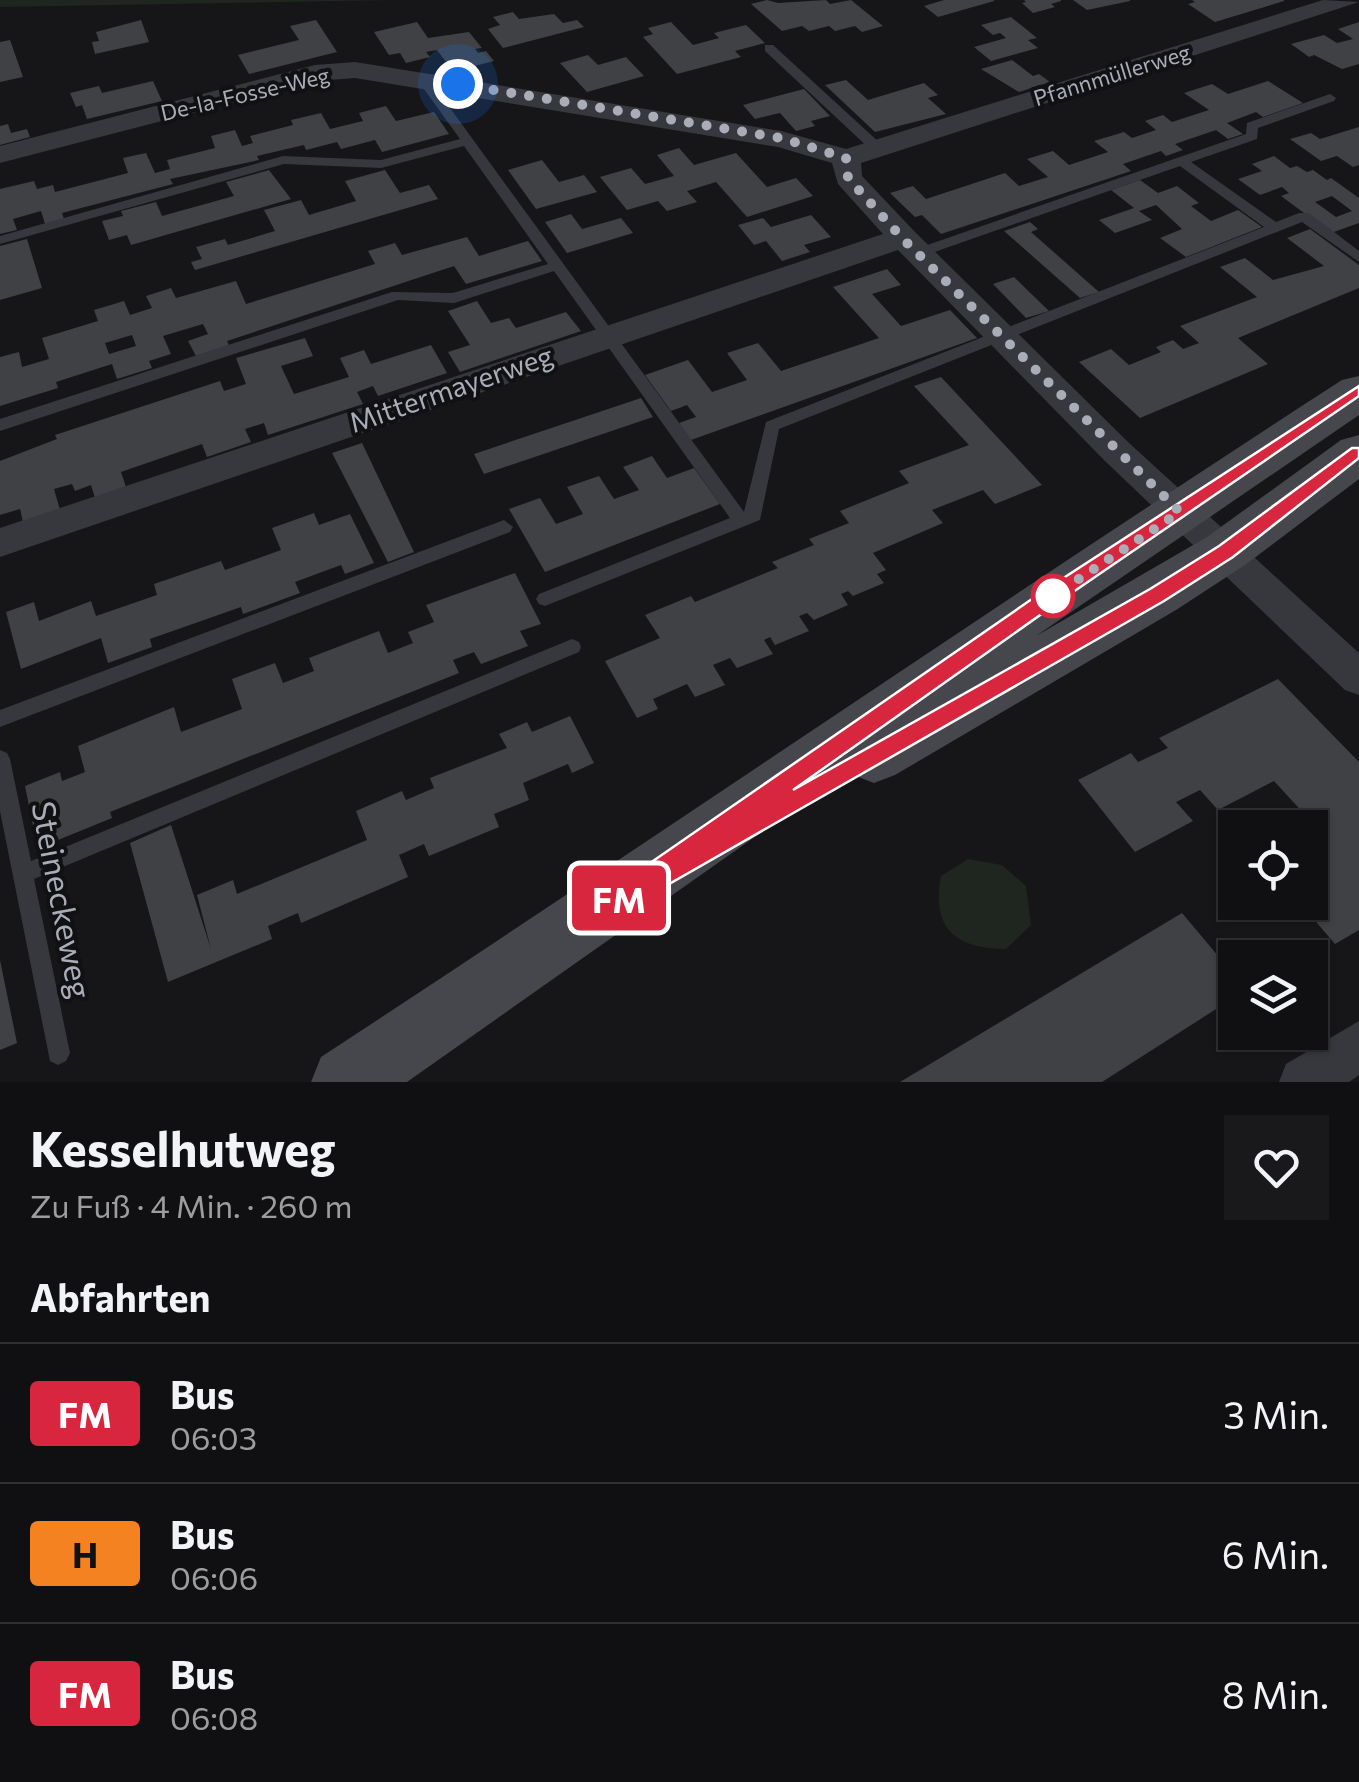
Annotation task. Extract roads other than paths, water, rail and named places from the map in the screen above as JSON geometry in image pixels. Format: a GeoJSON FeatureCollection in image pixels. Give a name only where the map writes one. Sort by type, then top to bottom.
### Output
{"type":"FeatureCollection","features":[{"type":"Feature","properties":{"kind":"main road"},"geometry":{"type":"LineString","coordinates":[[346,1082],[606,907],[1037,606],[1359,392]]}},
{"type":"Feature","properties":{"kind":"main road"},"geometry":{"type":"LineString","coordinates":[[606,907],[1157,595],[1226,552],[1359,453]]}},
{"type":"Feature","properties":{"kind":"street","name":"Pfannmüllerweg"},"geometry":{"type":"LineString","coordinates":[[861,153],[1348,0]]}},
{"type":"Feature","properties":{"kind":"street","name":"De-la-Fosse-Weg"},"geometry":{"type":"LineString","coordinates":[[0,155],[315,73],[355,70],[861,153]]}},
{"type":"Feature","properties":{"kind":"street"},"geometry":{"type":"LineString","coordinates":[[861,153],[848,178],[910,245],[1180,512],[1359,678]]}},
{"type":"Feature","properties":{"kind":"street","name":"Mittermayerweg"},"geometry":{"type":"LineString","coordinates":[[0,543],[610,335],[910,245]]}},
{"type":"Feature","properties":{"kind":"street"},"geometry":{"type":"LineString","coordinates":[[1304,1082],[1359,1046]]}},
{"type":"Feature","properties":{"kind":"lane"},"geometry":{"type":"LineString","coordinates":[[770,48],[861,153]]}},
{"type":"Feature","properties":{"kind":"lane"},"geometry":{"type":"LineString","coordinates":[[422,78],[464,142],[559,265],[741,520]]}},
{"type":"Feature","properties":{"kind":"lane"},"geometry":{"type":"LineString","coordinates":[[910,245],[1182,161],[1252,136],[1252,126],[1330,98]]}},
{"type":"Feature","properties":{"kind":"lane"},"geometry":{"type":"LineString","coordinates":[[0,240],[284,160],[381,164],[464,142]]}},
{"type":"Feature","properties":{"kind":"lane"},"geometry":{"type":"LineString","coordinates":[[1182,161],[1274,227]]}},
{"type":"Feature","properties":{"kind":"lane"},"geometry":{"type":"LineString","coordinates":[[545,599],[754,515],[772,426],[1304,216],[1359,258]]}},
{"type":"Feature","properties":{"kind":"lane"},"geometry":{"type":"LineString","coordinates":[[0,425],[397,295],[454,298],[559,265]]}},
{"type":"Feature","properties":{"kind":"lane"},"geometry":{"type":"LineString","coordinates":[[0,719],[504,527]]}},
{"type":"Feature","properties":{"kind":"lane"},"geometry":{"type":"LineString","coordinates":[[23,874],[572,648]]}},
{"type":"Feature","properties":{"kind":"lane","name":"Steineckeweg"},"geometry":{"type":"LineString","coordinates":[[0,759],[58,1054]]}}]}
